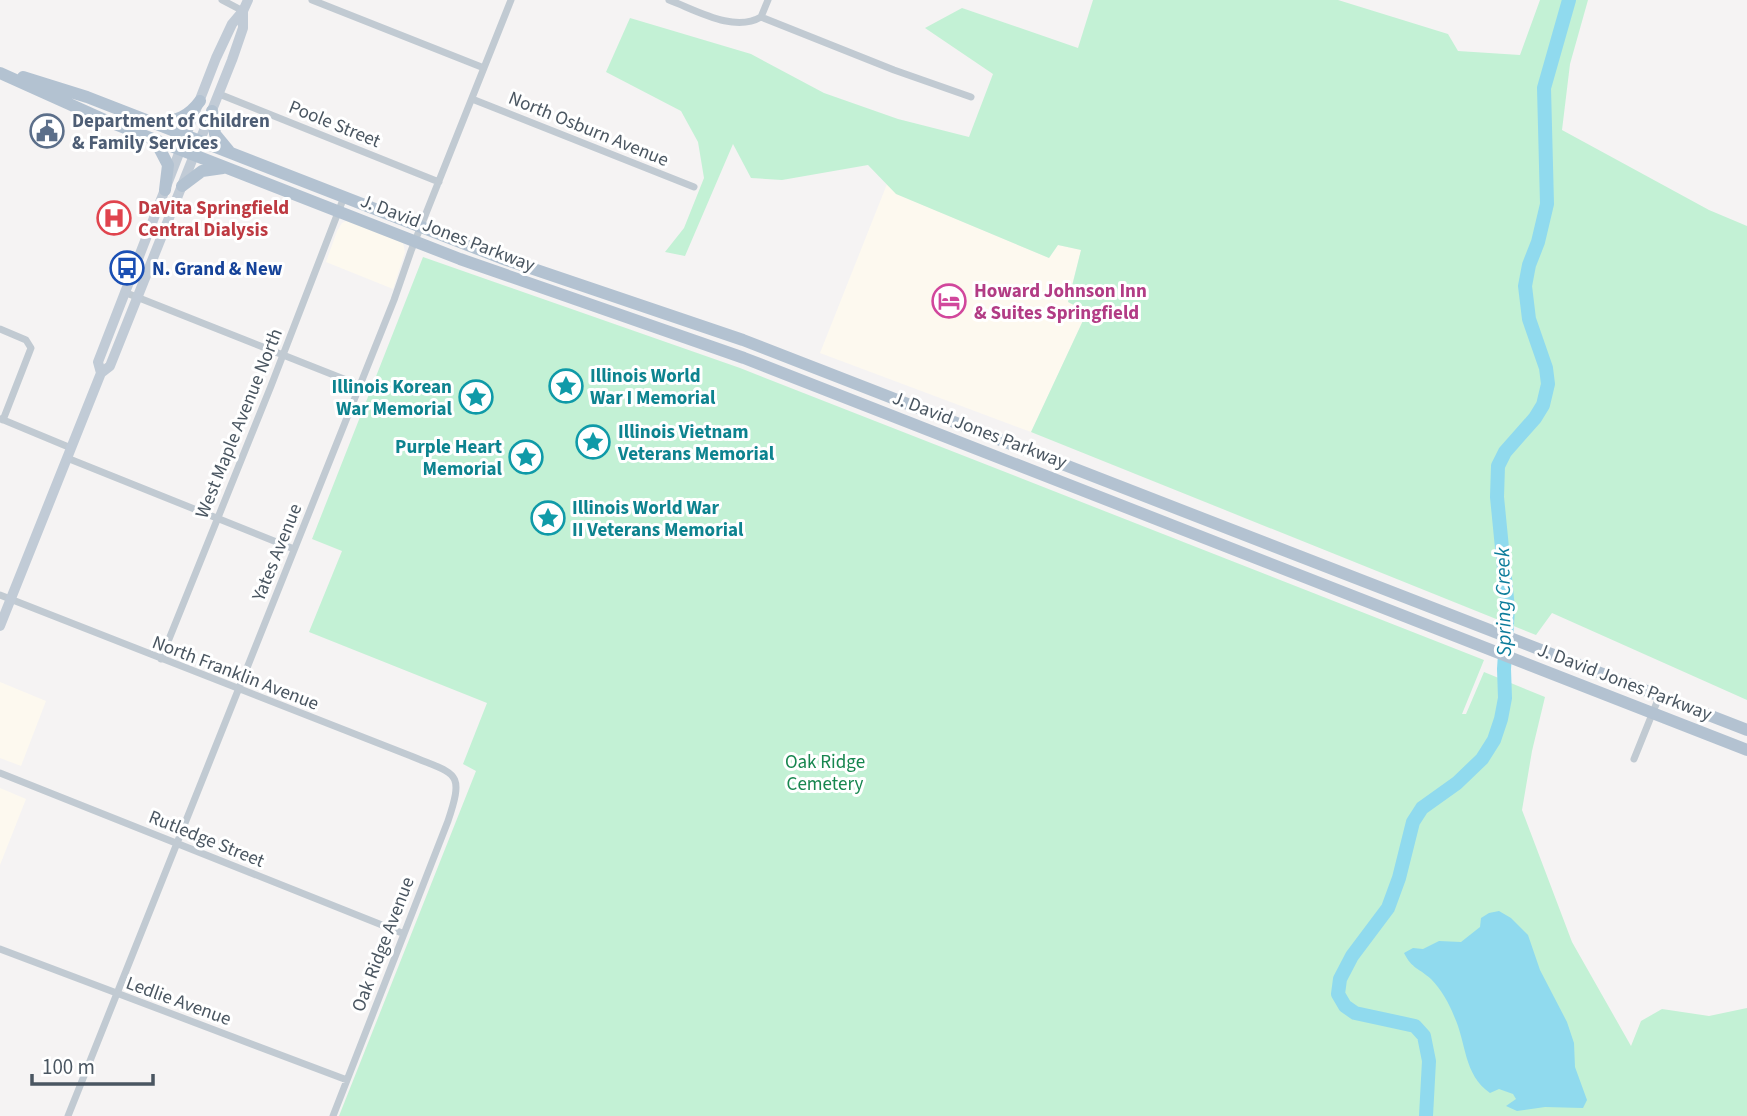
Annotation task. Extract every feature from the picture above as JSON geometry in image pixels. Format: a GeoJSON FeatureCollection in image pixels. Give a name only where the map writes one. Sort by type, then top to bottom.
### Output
{"type":"FeatureCollection","features":[{"type":"Feature","properties":{"kind":"main road"},"geometry":{"type":"LineString","coordinates":[[0,626],[5,597],[69,453],[101,373],[110,366],[139,298],[219,94],[243,28],[246,6]]}},
{"type":"Feature","properties":{"kind":"main road"},"geometry":{"type":"LineString","coordinates":[[101,373],[98,362],[124,292],[228,32],[246,6]]}},
{"type":"Feature","properties":{"kind":"main road","name":"J. David Jones Parkway"},"geometry":{"type":"LineString","coordinates":[[0,71],[63,89],[154,122],[534,270],[743,340],[1747,730]]}},
{"type":"Feature","properties":{"kind":"main road","name":"J. David Jones Parkway"},"geometry":{"type":"LineString","coordinates":[[0,71],[69,105],[154,140],[416,242],[528,284],[744,358],[1747,750]]}},
{"type":"Feature","properties":{"kind":"main road"},"geometry":{"type":"LineString","coordinates":[[154,122],[172,122],[182,118],[200,101]]}},
{"type":"Feature","properties":{"kind":"main road"},"geometry":{"type":"LineString","coordinates":[[212,111],[215,134],[232,154]]}},
{"type":"Feature","properties":{"kind":"main road"},"geometry":{"type":"LineString","coordinates":[[154,140],[167,166],[165,190]]}},
{"type":"Feature","properties":{"kind":"main road"},"geometry":{"type":"LineString","coordinates":[[182,186],[206,170],[227,168]]}},
{"type":"Feature","properties":{"kind":"street"},"geometry":{"type":"LineString","coordinates":[[222,0],[246,6]]}},
{"type":"Feature","properties":{"kind":"street"},"geometry":{"type":"LineString","coordinates":[[312,0],[484,68]]}},
{"type":"Feature","properties":{"kind":"street","name":"Yates Avenue"},"geometry":{"type":"LineString","coordinates":[[68,1116],[511,0]]}},
{"type":"Feature","properties":{"kind":"street"},"geometry":{"type":"LineString","coordinates":[[669,0],[731,22],[755,21],[761,17],[768,0]]}},
{"type":"Feature","properties":{"kind":"street"},"geometry":{"type":"LineString","coordinates":[[761,17],[894,70],[971,97]]}},
{"type":"Feature","properties":{"kind":"street","name":"Poole Street"},"geometry":{"type":"LineString","coordinates":[[219,94],[439,182]]}},
{"type":"Feature","properties":{"kind":"street","name":"North Osburn Avenue"},"geometry":{"type":"LineString","coordinates":[[472,99],[694,187]]}},
{"type":"Feature","properties":{"kind":"street","name":"West Maple Avenue North"},"geometry":{"type":"LineString","coordinates":[[160,659],[344,197]]}},
{"type":"Feature","properties":{"kind":"street"},"geometry":{"type":"LineString","coordinates":[[124,292],[359,385]]}},
{"type":"Feature","properties":{"kind":"street"},"geometry":{"type":"LineString","coordinates":[[0,329],[26,340],[31,348],[1,419],[69,453],[294,549]]}},
{"type":"Feature","properties":{"kind":"street","name":"North Franklin Avenue"},"geometry":{"type":"LineString","coordinates":[[5,597],[438,767],[450,774],[457,783]]}},
{"type":"Feature","properties":{"kind":"street"},"geometry":{"type":"LineString","coordinates":[[1634,759],[1659,697]]}},
{"type":"Feature","properties":{"kind":"street","name":"Rutledge Street"},"geometry":{"type":"LineString","coordinates":[[0,773],[402,933]]}},
{"type":"Feature","properties":{"kind":"street","name":"Oak Ridge Avenue"},"geometry":{"type":"LineString","coordinates":[[333,1116],[402,933],[448,821],[458,792],[457,783]]}},
{"type":"Feature","properties":{"kind":"street","name":"Ledlie Avenue"},"geometry":{"type":"LineString","coordinates":[[0,949],[347,1080]]}},
{"type":"Feature","properties":{"kind":"shaded area"},"geometry":{"type":"Polygon","coordinates":[[[887,184],[897,194],[1049,258],[1058,245],[1081,250],[1068,301],[1087,312],[1031,432],[820,353],[887,184]]]}},
{"type":"Feature","properties":{"kind":"shaded area"},"geometry":{"type":"Polygon","coordinates":[[[348,220],[403,243],[405,252],[393,289],[326,262],[337,231],[342,223],[348,220]]]}},
{"type":"Feature","properties":{"kind":"shaded area"},"geometry":{"type":"Polygon","coordinates":[[[0,682],[46,701],[21,766],[0,758],[0,682]]]}},
{"type":"Feature","properties":{"kind":"shaded area"},"geometry":{"type":"Polygon","coordinates":[[[0,788],[26,799],[0,865],[0,788]]]}},
{"type":"Feature","properties":{"kind":"green space"},"geometry":{"type":"Polygon","coordinates":[[[1093,0],[1338,0],[1448,34],[1458,51],[1520,55],[1540,0],[1588,0],[1570,64],[1562,130],[1709,210],[1747,226],[1747,700],[1552,613],[1536,635],[1031,432],[1087,312],[1068,302],[1081,250],[1058,245],[1049,258],[896,194],[868,165],[782,180],[751,178],[733,144],[685,256],[665,252],[684,228],[704,178],[698,142],[681,111],[606,72],[630,18],[751,54],[824,93],[898,119],[969,137],[993,74],[925,28],[962,8],[1078,48],[1093,0]]]}},
{"type":"Feature","properties":{"kind":"green space","name":"Oak Ridge Cemetery"},"geometry":{"type":"Polygon","coordinates":[[[423,257],[740,368],[1484,660],[1462,714],[1466,714],[1484,672],[1545,697],[1522,810],[1572,942],[1631,1046],[1641,1021],[1662,1009],[1709,1016],[1747,1008],[1747,1116],[339,1116],[476,771],[463,764],[487,703],[309,632],[342,551],[312,539],[423,257]]]}},
{"type":"Feature","properties":{"kind":"water"},"geometry":{"type":"Polygon","coordinates":[[[1499,911],[1511,918],[1528,935],[1540,970],[1567,1022],[1574,1043],[1575,1067],[1587,1100],[1583,1108],[1545,1107],[1517,1111],[1506,1106],[1516,1099],[1513,1094],[1499,1089],[1490,1093],[1470,1068],[1458,1027],[1444,996],[1404,953],[1413,948],[1423,949],[1439,941],[1461,942],[1480,927],[1481,918],[1499,911]]]}},
{"type":"Feature","properties":{"kind":"waterway","name":"Spring Creek"},"geometry":{"type":"LineString","coordinates":[[1426,1116],[1429,1061],[1424,1036],[1415,1026],[1355,1013],[1345,1006],[1338,994],[1340,979],[1352,956],[1388,908],[1399,878],[1413,822],[1422,808],[1457,783],[1482,759],[1494,740],[1501,719],[1505,698],[1508,609],[1497,497],[1498,466],[1505,452],[1543,405],[1548,384],[1546,368],[1529,319],[1525,286],[1547,204],[1544,88],[1569,0]]}},
{"type":"Feature","properties":{"kind":"place","name":"Department of Children & Family Services"},"geometry":{"type":"Point","coordinates":[47,131]}},
{"type":"Feature","properties":{"kind":"place","name":"DaVita Springfield Central Dialysis"},"geometry":{"type":"Point","coordinates":[114,218]}},
{"type":"Feature","properties":{"kind":"place","name":"N. Grand & New"},"geometry":{"type":"Point","coordinates":[127,268]}},
{"type":"Feature","properties":{"kind":"place","name":"Howard Johnson Inn & Suites Springfield"},"geometry":{"type":"Point","coordinates":[949,301]}},
{"type":"Feature","properties":{"kind":"place","name":"Illinois World War I Memorial"},"geometry":{"type":"Point","coordinates":[566,386]}},
{"type":"Feature","properties":{"kind":"place","name":"Illinois Korean War Memorial"},"geometry":{"type":"Point","coordinates":[476,397]}},
{"type":"Feature","properties":{"kind":"place","name":"Illinois Vietnam Veterans Memorial"},"geometry":{"type":"Point","coordinates":[593,442]}},
{"type":"Feature","properties":{"kind":"place","name":"Purple Heart Memorial"},"geometry":{"type":"Point","coordinates":[526,457]}},
{"type":"Feature","properties":{"kind":"place","name":"Illinois World War II Veterans Memorial"},"geometry":{"type":"Point","coordinates":[548,518]}}]}
